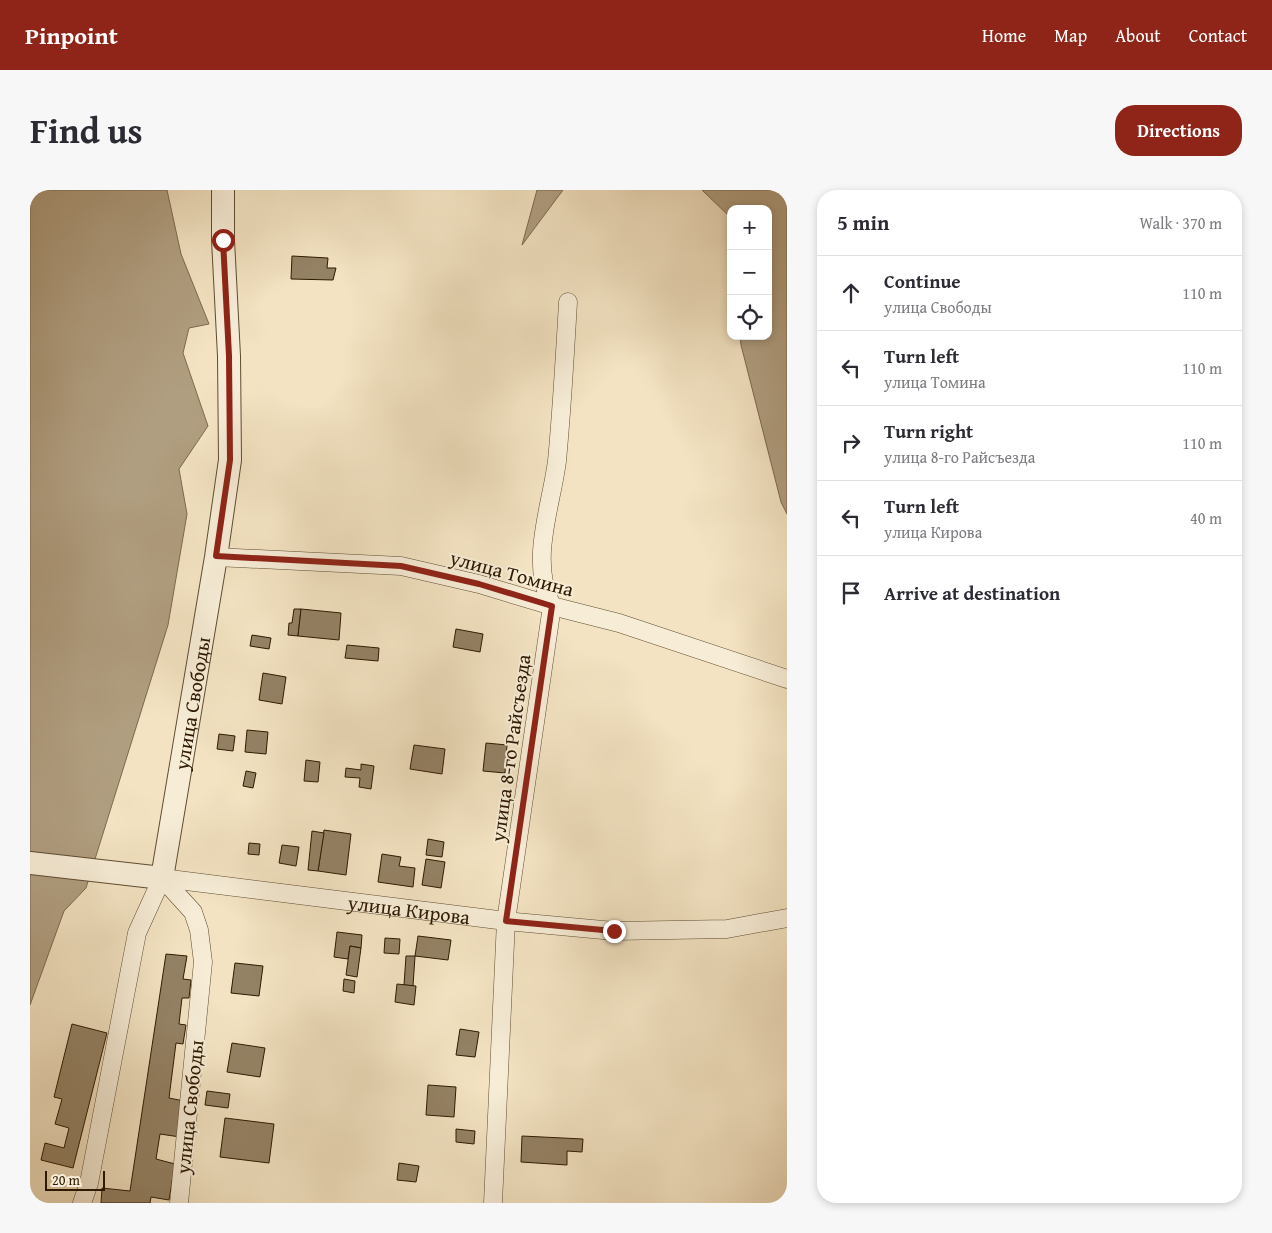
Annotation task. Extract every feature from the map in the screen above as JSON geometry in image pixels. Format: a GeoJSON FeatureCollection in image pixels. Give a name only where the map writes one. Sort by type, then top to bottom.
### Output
{"type":"FeatureCollection","features":[{"type":"Feature","properties":{"kind":"street","name":"улица Свободы"},"geometry":{"type":"LineString","coordinates":[[179,1203],[203,962],[199,930],[193,912],[162,878],[216,556],[230,460],[229,356],[223,240],[224,190]]}},
{"type":"Feature","properties":{"kind":"street","name":"улица 8-го Райсъезда"},"geometry":{"type":"LineString","coordinates":[[493,1203],[506,921],[552,606],[547,595],[542,549],[556,463],[564,383],[568,302]]}},
{"type":"Feature","properties":{"kind":"street","name":"улица Томина"},"geometry":{"type":"LineString","coordinates":[[216,556],[401,566],[479,584],[552,606],[619,623],[787,679]]}},
{"type":"Feature","properties":{"kind":"street","name":"улица Кирова"},"geometry":{"type":"LineString","coordinates":[[30,863],[136,874],[506,921],[614,931],[728,928],[787,918]]}},
{"type":"Feature","properties":{"kind":"street"},"geometry":{"type":"LineString","coordinates":[[82,1203],[90,1183],[137,933],[162,878]]}},
{"type":"Feature","properties":{"kind":"shaded area"},"geometry":{"type":"Polygon","coordinates":[[[30,190],[167,190],[181,254],[209,324],[189,328],[183,353],[208,426],[179,469],[187,514],[168,625],[86,888],[64,911],[30,1005],[30,190]]]}},
{"type":"Feature","properties":{"kind":"shaded area"},"geometry":{"type":"Polygon","coordinates":[[[537,190],[563,190],[522,245],[537,190]]]}},
{"type":"Feature","properties":{"kind":"shaded area"},"geometry":{"type":"Polygon","coordinates":[[[702,190],[787,190],[787,514],[781,502],[740,340],[772,340],[772,205],[727,205],[727,214],[702,190]]]}},
{"type":"Feature","properties":{"kind":"building"},"geometry":{"type":"Polygon","coordinates":[[[292,256],[328,258],[327,268],[336,268],[333,280],[291,279],[292,256]]]}},
{"type":"Feature","properties":{"kind":"building"},"geometry":{"type":"Polygon","coordinates":[[[294,609],[301,609],[298,636],[288,635],[289,623],[292,623],[294,609]]]}},
{"type":"Feature","properties":{"kind":"building"},"geometry":{"type":"Polygon","coordinates":[[[301,609],[341,613],[339,640],[298,636],[301,609]]]}},
{"type":"Feature","properties":{"kind":"building"},"geometry":{"type":"Polygon","coordinates":[[[456,629],[483,634],[480,652],[453,647],[456,629]]]}},
{"type":"Feature","properties":{"kind":"building"},"geometry":{"type":"Polygon","coordinates":[[[252,635],[271,638],[269,649],[250,646],[252,635]]]}},
{"type":"Feature","properties":{"kind":"building"},"geometry":{"type":"Polygon","coordinates":[[[347,645],[379,648],[378,661],[345,658],[347,645]]]}},
{"type":"Feature","properties":{"kind":"building"},"geometry":{"type":"Polygon","coordinates":[[[263,673],[286,677],[282,704],[259,700],[263,673]]]}},
{"type":"Feature","properties":{"kind":"building"},"geometry":{"type":"Polygon","coordinates":[[[247,730],[268,732],[266,754],[245,752],[247,730]]]}},
{"type":"Feature","properties":{"kind":"building"},"geometry":{"type":"Polygon","coordinates":[[[219,734],[235,736],[233,751],[217,749],[219,734]]]}},
{"type":"Feature","properties":{"kind":"building"},"geometry":{"type":"Polygon","coordinates":[[[486,743],[507,745],[505,773],[483,771],[486,743]]]}},
{"type":"Feature","properties":{"kind":"building"},"geometry":{"type":"Polygon","coordinates":[[[414,745],[445,749],[442,774],[410,769],[414,745]]]}},
{"type":"Feature","properties":{"kind":"building"},"geometry":{"type":"Polygon","coordinates":[[[306,760],[320,762],[318,782],[304,781],[306,760]]]}},
{"type":"Feature","properties":{"kind":"building"},"geometry":{"type":"Polygon","coordinates":[[[361,764],[374,766],[371,789],[359,787],[360,778],[345,777],[346,768],[361,770],[361,764]]]}},
{"type":"Feature","properties":{"kind":"building"},"geometry":{"type":"Polygon","coordinates":[[[246,771],[256,773],[253,788],[243,786],[246,771]]]}},
{"type":"Feature","properties":{"kind":"building"},"geometry":{"type":"Polygon","coordinates":[[[324,830],[351,834],[346,875],[318,871],[324,830]]]}},
{"type":"Feature","properties":{"kind":"building"},"geometry":{"type":"Polygon","coordinates":[[[312,831],[324,833],[318,871],[308,870],[312,831]]]}},
{"type":"Feature","properties":{"kind":"building"},"geometry":{"type":"Polygon","coordinates":[[[428,839],[444,842],[442,857],[426,855],[428,839]]]}},
{"type":"Feature","properties":{"kind":"building"},"geometry":{"type":"Polygon","coordinates":[[[249,843],[260,844],[259,855],[248,854],[249,843]]]}},
{"type":"Feature","properties":{"kind":"building"},"geometry":{"type":"Polygon","coordinates":[[[282,845],[299,847],[296,866],[279,863],[282,845]]]}},
{"type":"Feature","properties":{"kind":"building"},"geometry":{"type":"Polygon","coordinates":[[[382,854],[401,857],[399,866],[415,868],[413,887],[378,882],[382,854]]]}},
{"type":"Feature","properties":{"kind":"building"},"geometry":{"type":"Polygon","coordinates":[[[426,859],[445,862],[441,888],[422,885],[426,859]]]}},
{"type":"Feature","properties":{"kind":"building"},"geometry":{"type":"Polygon","coordinates":[[[337,932],[362,935],[361,948],[350,946],[348,959],[334,957],[337,932]]]}},
{"type":"Feature","properties":{"kind":"building"},"geometry":{"type":"Polygon","coordinates":[[[418,936],[451,940],[448,960],[415,956],[418,936]]]}},
{"type":"Feature","properties":{"kind":"building"},"geometry":{"type":"Polygon","coordinates":[[[385,938],[400,939],[399,954],[384,953],[385,938]]]}},
{"type":"Feature","properties":{"kind":"building"},"geometry":{"type":"Polygon","coordinates":[[[350,946],[361,948],[357,977],[346,975],[350,946]]]}},
{"type":"Feature","properties":{"kind":"building"},"geometry":{"type":"Polygon","coordinates":[[[166,954],[187,956],[183,979],[191,980],[189,998],[182,998],[179,1024],[186,1025],[183,1044],[176,1043],[169,1098],[184,1101],[180,1137],[160,1134],[156,1159],[175,1164],[169,1200],[151,1197],[150,1203],[101,1203],[102,1188],[130,1191],[166,954]]]}},
{"type":"Feature","properties":{"kind":"building"},"geometry":{"type":"Polygon","coordinates":[[[406,956],[415,956],[413,986],[404,985],[406,956]]]}},
{"type":"Feature","properties":{"kind":"building"},"geometry":{"type":"Polygon","coordinates":[[[235,963],[263,966],[259,996],[231,993],[235,963]]]}},
{"type":"Feature","properties":{"kind":"building"},"geometry":{"type":"Polygon","coordinates":[[[344,979],[355,981],[354,993],[343,991],[344,979]]]}},
{"type":"Feature","properties":{"kind":"building"},"geometry":{"type":"Polygon","coordinates":[[[397,984],[416,986],[414,1005],[395,1002],[397,984]]]}},
{"type":"Feature","properties":{"kind":"building"},"geometry":{"type":"Polygon","coordinates":[[[72,1024],[107,1033],[73,1168],[41,1160],[45,1143],[64,1148],[69,1128],[55,1124],[62,1099],[54,1097],[72,1024]]]}},
{"type":"Feature","properties":{"kind":"building"},"geometry":{"type":"Polygon","coordinates":[[[460,1029],[479,1032],[475,1057],[456,1055],[460,1029]]]}},
{"type":"Feature","properties":{"kind":"building"},"geometry":{"type":"Polygon","coordinates":[[[232,1043],[265,1048],[260,1077],[227,1072],[232,1043]]]}},
{"type":"Feature","properties":{"kind":"building"},"geometry":{"type":"Polygon","coordinates":[[[428,1085],[456,1087],[454,1117],[426,1115],[428,1085]]]}},
{"type":"Feature","properties":{"kind":"building"},"geometry":{"type":"Polygon","coordinates":[[[207,1091],[230,1094],[228,1108],[205,1105],[207,1091]]]}},
{"type":"Feature","properties":{"kind":"building"},"geometry":{"type":"Polygon","coordinates":[[[225,1118],[274,1124],[269,1163],[220,1157],[225,1118]]]}},
{"type":"Feature","properties":{"kind":"building"},"geometry":{"type":"Polygon","coordinates":[[[456,1129],[475,1131],[474,1144],[456,1142],[456,1129]]]}},
{"type":"Feature","properties":{"kind":"building"},"geometry":{"type":"Polygon","coordinates":[[[522,1136],[583,1139],[582,1152],[567,1151],[567,1165],[521,1162],[522,1136]]]}},
{"type":"Feature","properties":{"kind":"building"},"geometry":{"type":"Polygon","coordinates":[[[399,1163],[419,1166],[416,1182],[397,1180],[399,1163]]]}},
{"type":"Feature","properties":{"kind":"route"},"geometry":{"type":"LineString","coordinates":[[223,240],[229,356],[230,460],[216,556],[401,566],[479,584],[552,606],[506,921],[614,931]]}}]}
